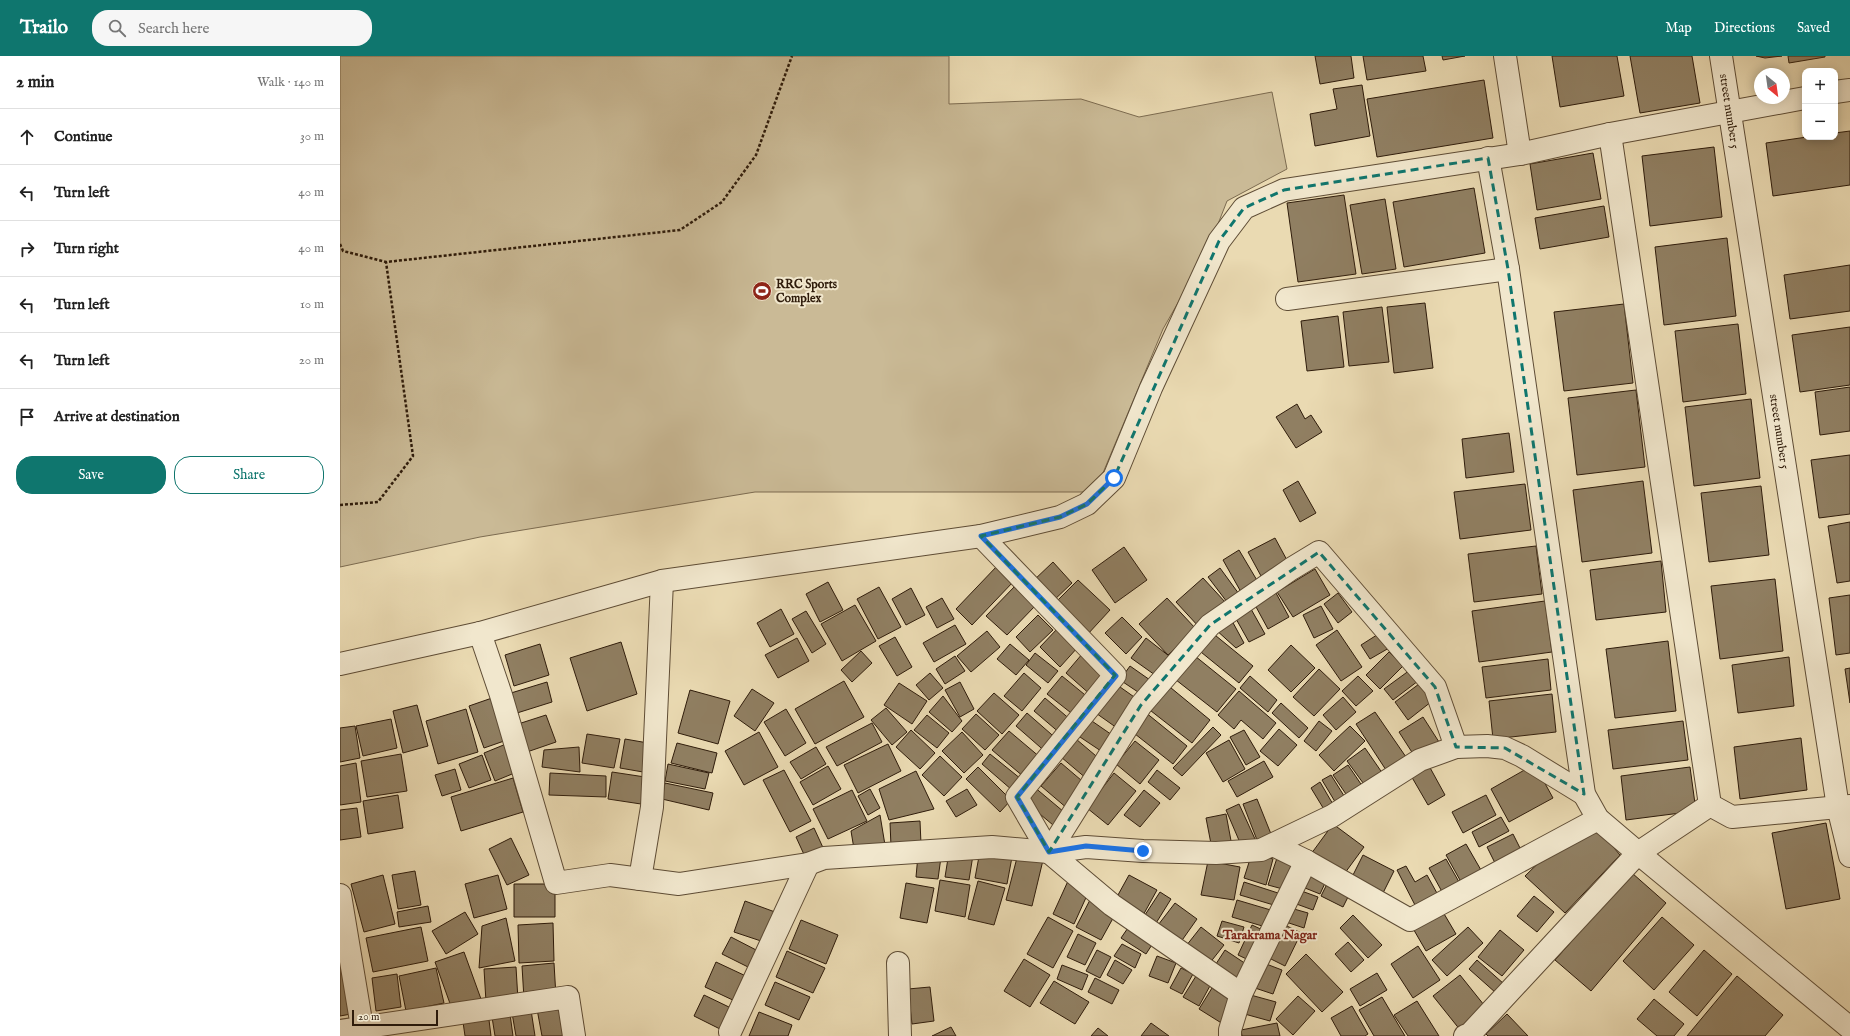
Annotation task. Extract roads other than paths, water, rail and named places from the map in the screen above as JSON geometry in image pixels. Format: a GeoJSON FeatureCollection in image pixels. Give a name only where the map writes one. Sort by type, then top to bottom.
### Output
{"type":"FeatureCollection","features":[{"type":"Feature","properties":{"kind":"street"},"geometry":{"type":"LineString","coordinates":[[1505,56],[1520,154]]}},
{"type":"Feature","properties":{"kind":"street","name":"street number 5"},"geometry":{"type":"LineString","coordinates":[[1721,56],[1844,806],[1850,856]]}},
{"type":"Feature","properties":{"kind":"street"},"geometry":{"type":"LineString","coordinates":[[1838,92],[1850,90]]}},
{"type":"Feature","properties":{"kind":"street"},"geometry":{"type":"LineString","coordinates":[[340,664],[480,633],[662,581],[981,536],[1060,517],[1087,504],[1114,478],[1151,388],[1219,241],[1244,208],[1284,190],[1520,154],[1610,134],[1802,99]]}},
{"type":"Feature","properties":{"kind":"street"},"geometry":{"type":"LineString","coordinates":[[1610,134],[1710,805]]}},
{"type":"Feature","properties":{"kind":"street"},"geometry":{"type":"LineString","coordinates":[[1488,158],[1508,269],[1584,794],[1598,819],[1850,1028]]}},
{"type":"Feature","properties":{"kind":"street"},"geometry":{"type":"LineString","coordinates":[[1287,300],[1508,269]]}},
{"type":"Feature","properties":{"kind":"street"},"geometry":{"type":"LineString","coordinates":[[981,536],[1116,676],[1017,797],[1049,852],[1112,905],[1241,994]]}},
{"type":"Feature","properties":{"kind":"street"},"geometry":{"type":"LineString","coordinates":[[1049,852],[1141,705],[1210,625],[1291,569],[1319,552],[1435,687],[1456,747]]}},
{"type":"Feature","properties":{"kind":"street"},"geometry":{"type":"LineString","coordinates":[[640,879],[652,807],[662,581]]}},
{"type":"Feature","properties":{"kind":"street"},"geometry":{"type":"LineString","coordinates":[[480,633],[501,695],[556,883],[610,875],[679,884],[808,864],[824,858],[992,847],[1049,852],[1086,846],[1143,851],[1216,853],[1261,850],[1332,816],[1420,760],[1456,747],[1487,746],[1505,748],[1522,756],[1584,794]]}},
{"type":"Feature","properties":{"kind":"street"},"geometry":{"type":"LineString","coordinates":[[1710,805],[1732,817],[1844,806]]}},
{"type":"Feature","properties":{"kind":"street"},"geometry":{"type":"LineString","coordinates":[[1465,1036],[1470,1034],[1638,853],[1710,805]]}},
{"type":"Feature","properties":{"kind":"street"},"geometry":{"type":"LineString","coordinates":[[1273,845],[1306,861],[1410,920],[1598,819]]}},
{"type":"Feature","properties":{"kind":"street"},"geometry":{"type":"LineString","coordinates":[[1230,1036],[1230,1030],[1241,994],[1306,861]]}},
{"type":"Feature","properties":{"kind":"street"},"geometry":{"type":"LineString","coordinates":[[730,1032],[808,864]]}},
{"type":"Feature","properties":{"kind":"street"},"geometry":{"type":"LineString","coordinates":[[340,895],[362,1026]]}},
{"type":"Feature","properties":{"kind":"street"},"geometry":{"type":"LineString","coordinates":[[898,963],[900,1036]]}},
{"type":"Feature","properties":{"kind":"street"},"geometry":{"type":"LineString","coordinates":[[340,1031],[362,1026],[568,997],[574,1036]]}},
{"type":"Feature","properties":{"kind":"place","name":"RRC Sports Complex"},"geometry":{"type":"Point","coordinates":[762,291]}},
{"type":"Feature","properties":{"kind":"district","name":"Tarakrama Nagar"},"geometry":{"type":"Point","coordinates":[1270,934]}}]}
